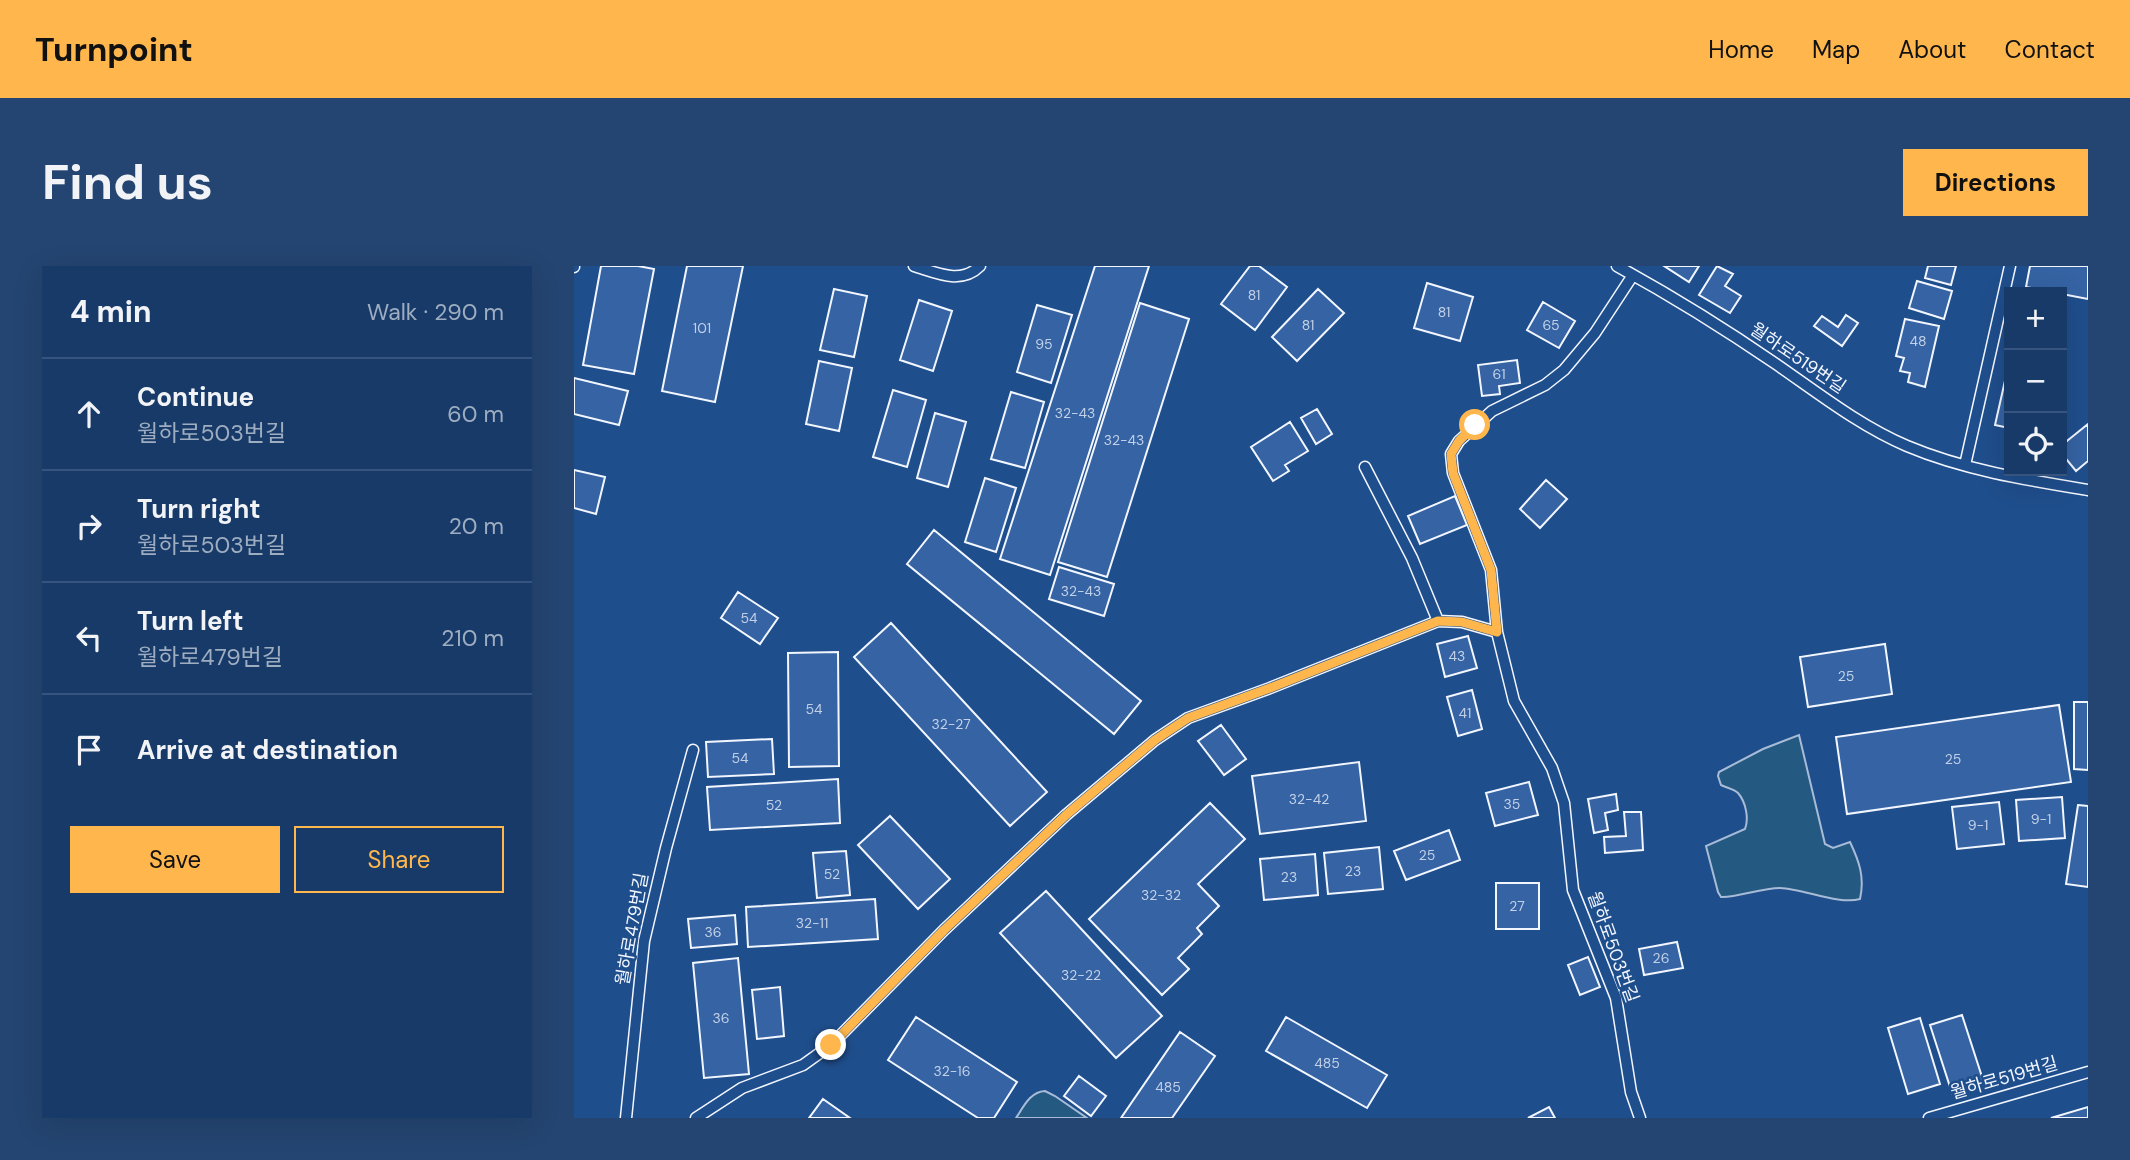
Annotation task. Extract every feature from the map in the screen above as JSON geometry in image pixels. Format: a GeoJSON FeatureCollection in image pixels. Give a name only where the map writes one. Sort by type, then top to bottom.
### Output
{"type":"FeatureCollection","features":[{"type":"Feature","properties":{"kind":"lane"},"geometry":{"type":"LineString","coordinates":[[914,266],[962,277],[972,274],[979,266]]}},
{"type":"Feature","properties":{"kind":"lane","name":"월하로519번길"},"geometry":{"type":"LineString","coordinates":[[1617,266],[1735,336],[1850,414],[1906,446],[1965,465],[2088,490]]}},
{"type":"Feature","properties":{"kind":"lane"},"geometry":{"type":"LineString","coordinates":[[1965,465],[2010,266]]}},
{"type":"Feature","properties":{"kind":"lane","name":"월하로503번길"},"geometry":{"type":"LineString","coordinates":[[1633,275],[1595,334],[1564,370],[1545,385],[1492,411],[1459,441],[1451,454],[1453,473],[1491,570],[1497,632],[1514,701],[1552,768],[1564,803],[1573,890],[1616,998],[1631,1092],[1640,1118]]}},
{"type":"Feature","properties":{"kind":"lane"},"geometry":{"type":"LineString","coordinates":[[1365,467],[1412,558],[1438,621]]}},
{"type":"Feature","properties":{"kind":"lane"},"geometry":{"type":"LineString","coordinates":[[696,1118],[742,1088],[803,1065],[831,1045],[944,930],[1066,815],[1155,740],[1188,718],[1438,621],[1462,622],[1497,632]]}},
{"type":"Feature","properties":{"kind":"lane","name":"월하로479번길"},"geometry":{"type":"LineString","coordinates":[[626,1118],[644,941],[692,750]]}},
{"type":"Feature","properties":{"kind":"lane","name":"월하로519번길"},"geometry":{"type":"LineString","coordinates":[[1929,1118],[2088,1072]]}},
{"type":"Feature","properties":{"kind":"shaded area"},"geometry":{"type":"Polygon","coordinates":[[[1799,735],[1825,844],[1833,848],[1850,842],[1860,869],[1860,899],[1842,900],[1780,888],[1721,897],[1706,846],[1745,829],[1747,816],[1738,793],[1721,785],[1719,772],[1763,749],[1799,735]]]}},
{"type":"Feature","properties":{"kind":"shaded area"},"geometry":{"type":"Polygon","coordinates":[[[1045,1091],[1087,1118],[1016,1118],[1031,1097],[1045,1091]]]}},
{"type":"Feature","properties":{"kind":"building"},"geometry":{"type":"Polygon","coordinates":[[[601,266],[654,269],[634,374],[583,365],[601,266]]]}},
{"type":"Feature","properties":{"kind":"building"},"geometry":{"type":"Polygon","coordinates":[[[687,266],[743,266],[715,402],[662,391],[687,266]]]}},
{"type":"Feature","properties":{"kind":"building"},"geometry":{"type":"Polygon","coordinates":[[[1095,266],[1149,266],[1050,575],[1000,559],[1095,266]]]}},
{"type":"Feature","properties":{"kind":"building"},"geometry":{"type":"Polygon","coordinates":[[[1250,266],[1259,266],[1287,287],[1255,330],[1221,304],[1250,266]]]}},
{"type":"Feature","properties":{"kind":"building"},"geometry":{"type":"Polygon","coordinates":[[[1664,266],[1699,266],[1689,282],[1664,266]]]}},
{"type":"Feature","properties":{"kind":"building"},"geometry":{"type":"Polygon","coordinates":[[[1717,266],[1733,274],[1725,286],[1741,296],[1730,313],[1699,295],[1717,266]]]}},
{"type":"Feature","properties":{"kind":"building"},"geometry":{"type":"Polygon","coordinates":[[[1928,266],[1956,266],[1951,285],[1925,278],[1928,266]]]}},
{"type":"Feature","properties":{"kind":"building"},"geometry":{"type":"Polygon","coordinates":[[[2030,266],[2088,266],[2088,299],[2067,295],[2067,287],[2026,287],[2030,266]]]}},
{"type":"Feature","properties":{"kind":"building"},"geometry":{"type":"Polygon","coordinates":[[[1917,281],[1952,291],[1944,319],[1909,308],[1917,281]]]}},
{"type":"Feature","properties":{"kind":"building"},"geometry":{"type":"Polygon","coordinates":[[[1427,283],[1473,297],[1460,341],[1414,328],[1427,283]]]}},
{"type":"Feature","properties":{"kind":"building"},"geometry":{"type":"Polygon","coordinates":[[[834,289],[867,296],[854,357],[820,350],[834,289]]]}},
{"type":"Feature","properties":{"kind":"building"},"geometry":{"type":"Polygon","coordinates":[[[1318,289],[1344,313],[1297,361],[1272,337],[1318,289]]]}},
{"type":"Feature","properties":{"kind":"building"},"geometry":{"type":"Polygon","coordinates":[[[919,300],[952,311],[933,371],[900,360],[919,300]]]}},
{"type":"Feature","properties":{"kind":"building"},"geometry":{"type":"Polygon","coordinates":[[[1543,302],[1575,321],[1559,348],[1527,330],[1543,302]]]}},
{"type":"Feature","properties":{"kind":"building"},"geometry":{"type":"Polygon","coordinates":[[[1140,303],[1189,319],[1107,577],[1058,562],[1140,303]]]}},
{"type":"Feature","properties":{"kind":"building"},"geometry":{"type":"Polygon","coordinates":[[[1037,305],[1072,315],[1051,383],[1017,372],[1037,305]]]}},
{"type":"Feature","properties":{"kind":"building"},"geometry":{"type":"Polygon","coordinates":[[[1846,315],[1858,323],[1842,346],[1814,326],[1822,316],[1838,327],[1846,315]]]}},
{"type":"Feature","properties":{"kind":"building"},"geometry":{"type":"Polygon","coordinates":[[[1905,319],[1939,326],[1925,387],[1908,382],[1910,373],[1900,371],[1904,358],[1896,356],[1905,319]]]}},
{"type":"Feature","properties":{"kind":"building"},"geometry":{"type":"Polygon","coordinates":[[[1517,360],[1520,383],[1499,386],[1500,394],[1482,396],[1478,365],[1517,360]]]}},
{"type":"Feature","properties":{"kind":"building"},"geometry":{"type":"Polygon","coordinates":[[[819,361],[852,368],[839,431],[806,424],[819,361]]]}},
{"type":"Feature","properties":{"kind":"building"},"geometry":{"type":"Polygon","coordinates":[[[574,378],[628,391],[619,425],[574,414],[574,378]]]}},
{"type":"Feature","properties":{"kind":"building"},"geometry":{"type":"Polygon","coordinates":[[[2004,385],[2004,427],[1995,425],[2004,385]]]}},
{"type":"Feature","properties":{"kind":"building"},"geometry":{"type":"Polygon","coordinates":[[[893,390],[926,400],[907,467],[873,457],[893,390]]]}},
{"type":"Feature","properties":{"kind":"building"},"geometry":{"type":"Polygon","coordinates":[[[1011,392],[1044,402],[1025,468],[991,459],[1011,392]]]}},
{"type":"Feature","properties":{"kind":"building"},"geometry":{"type":"Polygon","coordinates":[[[1317,409],[1332,434],[1316,444],[1301,418],[1317,409]]]}},
{"type":"Feature","properties":{"kind":"building"},"geometry":{"type":"Polygon","coordinates":[[[935,413],[966,422],[948,487],[917,478],[935,413]]]}},
{"type":"Feature","properties":{"kind":"building"},"geometry":{"type":"Polygon","coordinates":[[[1290,422],[1308,451],[1285,465],[1289,471],[1273,481],[1251,447],[1290,422]]]}},
{"type":"Feature","properties":{"kind":"building"},"geometry":{"type":"Polygon","coordinates":[[[2088,424],[2088,461],[2076,471],[2067,460],[2067,441],[2088,424]]]}},
{"type":"Feature","properties":{"kind":"building"},"geometry":{"type":"Polygon","coordinates":[[[574,470],[605,477],[596,514],[574,508],[574,470]]]}},
{"type":"Feature","properties":{"kind":"building"},"geometry":{"type":"Polygon","coordinates":[[[985,478],[1016,488],[996,552],[965,542],[985,478]]]}},
{"type":"Feature","properties":{"kind":"building"},"geometry":{"type":"Polygon","coordinates":[[[1546,480],[1567,499],[1540,528],[1520,509],[1546,480]]]}},
{"type":"Feature","properties":{"kind":"building"},"geometry":{"type":"Polygon","coordinates":[[[1455,496],[1467,525],[1420,544],[1408,516],[1455,496]]]}},
{"type":"Feature","properties":{"kind":"building"},"geometry":{"type":"Polygon","coordinates":[[[934,530],[1141,701],[1114,734],[907,564],[934,530]]]}},
{"type":"Feature","properties":{"kind":"building"},"geometry":{"type":"Polygon","coordinates":[[[1059,567],[1114,584],[1104,616],[1049,599],[1059,567]]]}},
{"type":"Feature","properties":{"kind":"building"},"geometry":{"type":"Polygon","coordinates":[[[738,592],[778,618],[760,644],[721,618],[738,592]]]}},
{"type":"Feature","properties":{"kind":"building"},"geometry":{"type":"Polygon","coordinates":[[[891,623],[1047,792],[1010,826],[854,657],[891,623]]]}},
{"type":"Feature","properties":{"kind":"building"},"geometry":{"type":"Polygon","coordinates":[[[1468,636],[1477,668],[1445,677],[1437,644],[1468,636]]]}},
{"type":"Feature","properties":{"kind":"building"},"geometry":{"type":"Polygon","coordinates":[[[1885,644],[1892,694],[1808,707],[1800,657],[1885,644]]]}},
{"type":"Feature","properties":{"kind":"building"},"geometry":{"type":"Polygon","coordinates":[[[838,652],[839,766],[789,767],[788,653],[838,652]]]}},
{"type":"Feature","properties":{"kind":"building"},"geometry":{"type":"Polygon","coordinates":[[[1472,690],[1482,729],[1458,736],[1447,697],[1472,690]]]}},
{"type":"Feature","properties":{"kind":"building"},"geometry":{"type":"Polygon","coordinates":[[[2074,702],[2088,702],[2088,770],[2074,769],[2074,702]]]}},
{"type":"Feature","properties":{"kind":"building"},"geometry":{"type":"Polygon","coordinates":[[[2059,705],[2071,782],[1847,814],[1836,737],[2059,705]]]}},
{"type":"Feature","properties":{"kind":"building"},"geometry":{"type":"Polygon","coordinates":[[[1221,725],[1246,759],[1224,775],[1198,741],[1221,725]]]}},
{"type":"Feature","properties":{"kind":"building"},"geometry":{"type":"Polygon","coordinates":[[[772,739],[774,774],[708,777],[706,742],[772,739]]]}},
{"type":"Feature","properties":{"kind":"building"},"geometry":{"type":"Polygon","coordinates":[[[1359,762],[1366,821],[1260,834],[1252,776],[1359,762]]]}},
{"type":"Feature","properties":{"kind":"building"},"geometry":{"type":"Polygon","coordinates":[[[838,779],[840,823],[710,830],[707,787],[838,779]]]}},
{"type":"Feature","properties":{"kind":"building"},"geometry":{"type":"Polygon","coordinates":[[[1529,782],[1538,815],[1495,826],[1486,793],[1529,782]]]}},
{"type":"Feature","properties":{"kind":"building"},"geometry":{"type":"Polygon","coordinates":[[[1616,794],[1618,810],[1605,813],[1608,830],[1594,833],[1588,799],[1616,794]]]}},
{"type":"Feature","properties":{"kind":"building"},"geometry":{"type":"Polygon","coordinates":[[[2062,797],[2065,838],[2019,841],[2016,800],[2062,797]]]}},
{"type":"Feature","properties":{"kind":"building"},"geometry":{"type":"Polygon","coordinates":[[[1999,802],[2004,844],[1957,849],[1952,807],[1999,802]]]}},
{"type":"Feature","properties":{"kind":"building"},"geometry":{"type":"Polygon","coordinates":[[[1210,803],[1245,839],[1198,884],[1219,906],[1197,928],[1202,934],[1178,958],[1189,969],[1162,995],[1089,919],[1210,803]]]}},
{"type":"Feature","properties":{"kind":"building"},"geometry":{"type":"Polygon","coordinates":[[[2078,805],[2088,806],[2088,887],[2066,884],[2078,805]]]}},
{"type":"Feature","properties":{"kind":"building"},"geometry":{"type":"Polygon","coordinates":[[[1624,812],[1641,812],[1643,850],[1605,853],[1604,837],[1626,836],[1624,812]]]}},
{"type":"Feature","properties":{"kind":"building"},"geometry":{"type":"Polygon","coordinates":[[[890,816],[950,879],[918,909],[858,845],[890,816]]]}},
{"type":"Feature","properties":{"kind":"building"},"geometry":{"type":"Polygon","coordinates":[[[1449,830],[1460,860],[1406,880],[1394,851],[1449,830]]]}},
{"type":"Feature","properties":{"kind":"building"},"geometry":{"type":"Polygon","coordinates":[[[1379,847],[1383,889],[1328,894],[1324,853],[1379,847]]]}},
{"type":"Feature","properties":{"kind":"building"},"geometry":{"type":"Polygon","coordinates":[[[846,851],[850,895],[817,898],[813,853],[846,851]]]}},
{"type":"Feature","properties":{"kind":"building"},"geometry":{"type":"Polygon","coordinates":[[[1315,854],[1318,895],[1264,900],[1260,859],[1315,854]]]}},
{"type":"Feature","properties":{"kind":"building"},"geometry":{"type":"Polygon","coordinates":[[[1496,883],[1539,883],[1539,929],[1496,929],[1496,883]]]}},
{"type":"Feature","properties":{"kind":"building"},"geometry":{"type":"Polygon","coordinates":[[[1046,891],[1162,1016],[1116,1058],[1000,933],[1046,891]]]}},
{"type":"Feature","properties":{"kind":"building"},"geometry":{"type":"Polygon","coordinates":[[[875,899],[878,939],[748,947],[746,907],[875,899]]]}},
{"type":"Feature","properties":{"kind":"building"},"geometry":{"type":"Polygon","coordinates":[[[735,915],[737,944],[691,948],[688,919],[735,915]]]}},
{"type":"Feature","properties":{"kind":"building"},"geometry":{"type":"Polygon","coordinates":[[[1677,942],[1683,968],[1644,975],[1639,949],[1677,942]]]}},
{"type":"Feature","properties":{"kind":"building"},"geometry":{"type":"Polygon","coordinates":[[[1588,957],[1600,987],[1580,995],[1568,965],[1588,957]]]}},
{"type":"Feature","properties":{"kind":"building"},"geometry":{"type":"Polygon","coordinates":[[[738,958],[749,1074],[704,1078],[693,963],[738,958]]]}},
{"type":"Feature","properties":{"kind":"building"},"geometry":{"type":"Polygon","coordinates":[[[780,987],[784,1036],[757,1039],[752,990],[780,987]]]}},
{"type":"Feature","properties":{"kind":"building"},"geometry":{"type":"Polygon","coordinates":[[[1962,1015],[1984,1083],[1952,1093],[1930,1025],[1962,1015]]]}},
{"type":"Feature","properties":{"kind":"building"},"geometry":{"type":"Polygon","coordinates":[[[916,1017],[1017,1082],[994,1118],[978,1118],[888,1060],[916,1017]]]}},
{"type":"Feature","properties":{"kind":"building"},"geometry":{"type":"Polygon","coordinates":[[[1286,1017],[1387,1075],[1367,1108],[1266,1051],[1286,1017]]]}},
{"type":"Feature","properties":{"kind":"building"},"geometry":{"type":"Polygon","coordinates":[[[1920,1018],[1940,1084],[1908,1094],[1888,1028],[1920,1018]]]}},
{"type":"Feature","properties":{"kind":"building"},"geometry":{"type":"Polygon","coordinates":[[[1180,1032],[1215,1056],[1172,1118],[1121,1118],[1180,1032]]]}},
{"type":"Feature","properties":{"kind":"building"},"geometry":{"type":"Polygon","coordinates":[[[1079,1076],[1106,1096],[1091,1116],[1064,1096],[1079,1076]]]}},
{"type":"Feature","properties":{"kind":"building"},"geometry":{"type":"Polygon","coordinates":[[[823,1099],[850,1118],[809,1118],[823,1099]]]}},
{"type":"Feature","properties":{"kind":"building"},"geometry":{"type":"Polygon","coordinates":[[[1549,1107],[1555,1118],[1528,1118],[1549,1107]]]}},
{"type":"Feature","properties":{"kind":"building"},"geometry":{"type":"Polygon","coordinates":[[[2088,1107],[2088,1118],[2051,1118],[2088,1107]]]}},
{"type":"Feature","properties":{"kind":"route"},"geometry":{"type":"LineString","coordinates":[[831,1045],[944,930],[1066,815],[1155,740],[1188,718],[1438,621],[1462,622],[1497,632],[1498,619],[1491,570],[1453,473],[1451,454],[1459,441],[1475,425]]}}]}
